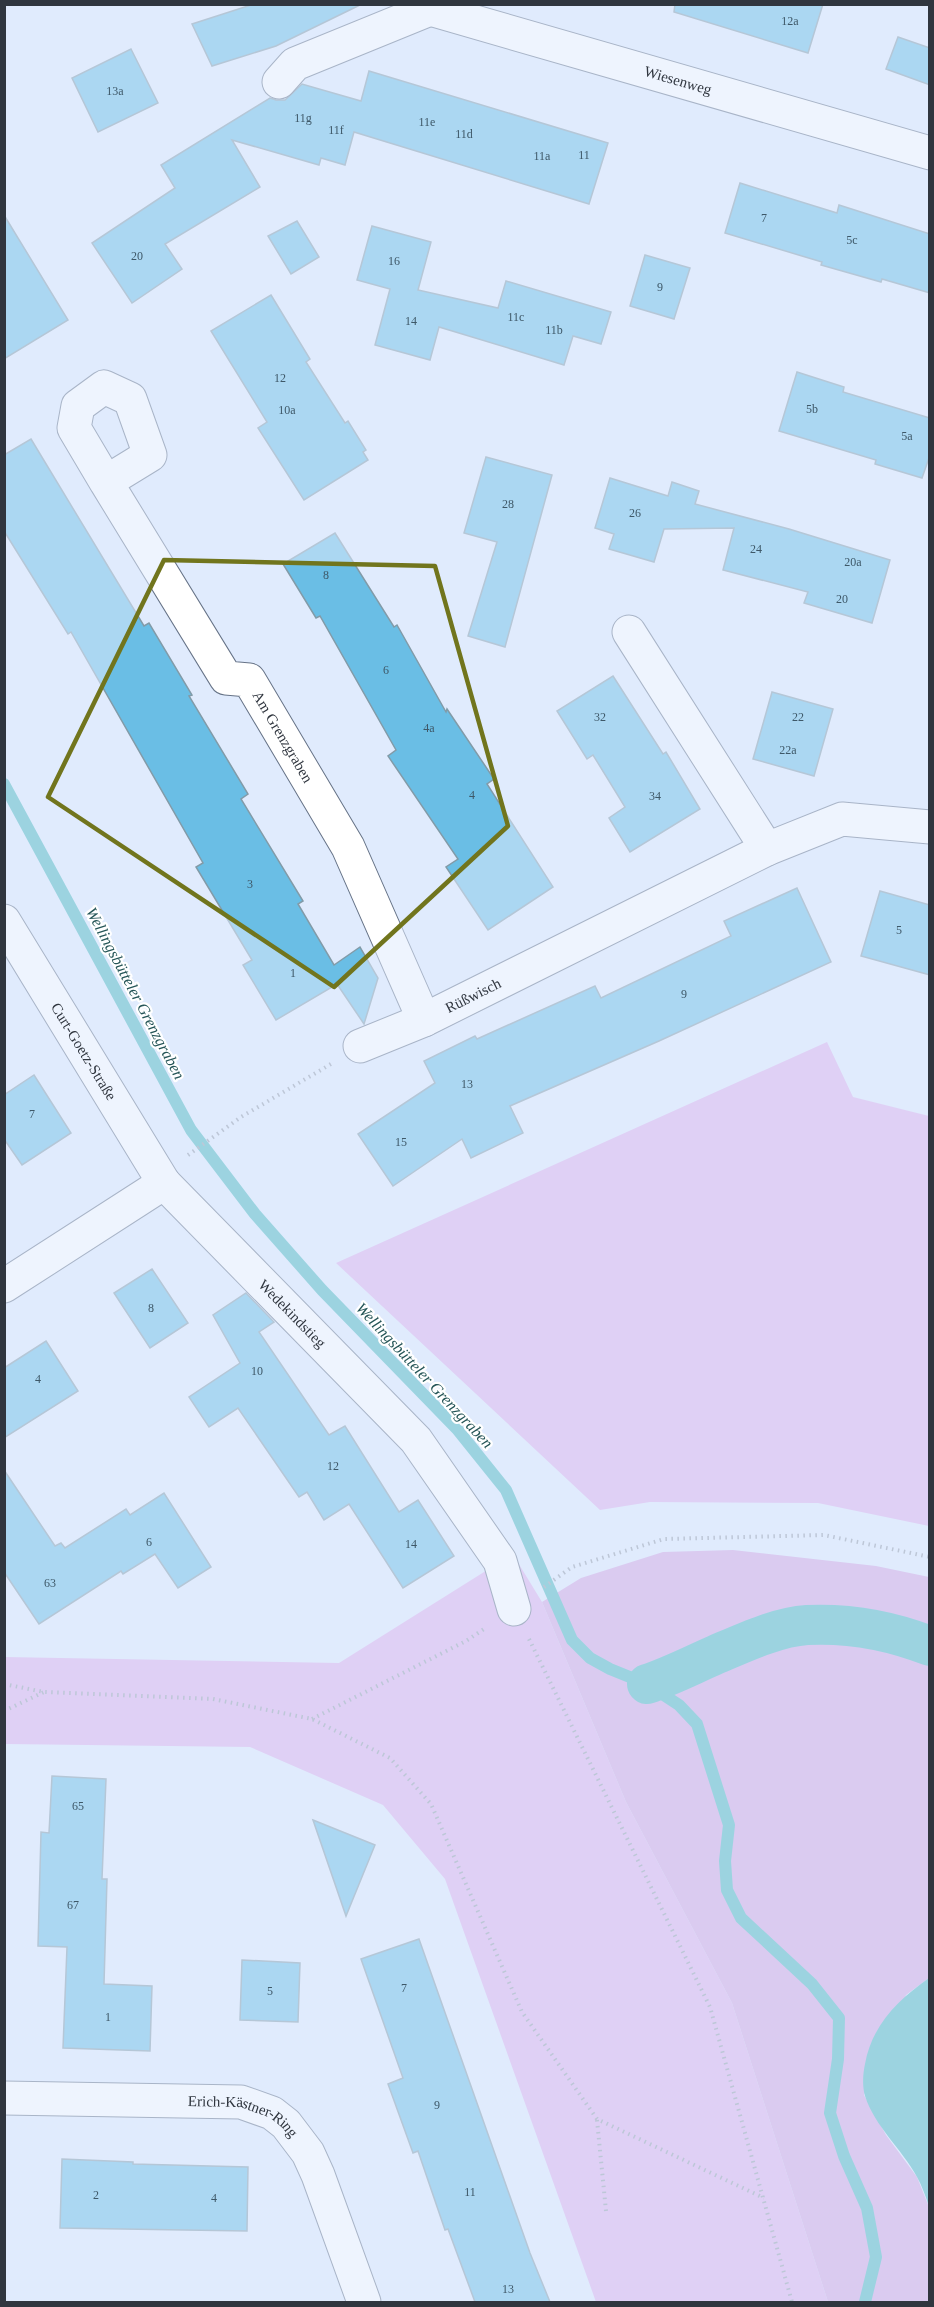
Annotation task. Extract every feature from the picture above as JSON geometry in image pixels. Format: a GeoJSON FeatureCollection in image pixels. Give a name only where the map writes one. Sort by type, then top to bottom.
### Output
{"type":"FeatureCollection","features":[{"type":"Feature","properties":{"kind":"street"},"geometry":{"type":"LineString","coordinates":[[279,82],[296,64],[430,7]]}},
{"type":"Feature","properties":{"kind":"street","name":"Wiesenweg"},"geometry":{"type":"LineString","coordinates":[[430,7],[930,153]]}},
{"type":"Feature","properties":{"kind":"street","name":"Am Grenzgraben"},"geometry":{"type":"LineString","coordinates":[[106,482],[226,678],[249,680],[348,847],[424,1020]]}},
{"type":"Feature","properties":{"kind":"street"},"geometry":{"type":"LineString","coordinates":[[629,632],[767,849]]}},
{"type":"Feature","properties":{"kind":"street","name":"Rüßwisch"},"geometry":{"type":"LineString","coordinates":[[360,1046],[424,1020],[767,849],[842,819],[930,827]]}},
{"type":"Feature","properties":{"kind":"street","name":"Curt-Goetz-Straße"},"geometry":{"type":"LineString","coordinates":[[4,921],[164,1183]]}},
{"type":"Feature","properties":{"kind":"street"},"geometry":{"type":"LineString","coordinates":[[4,1286],[164,1183]]}},
{"type":"Feature","properties":{"kind":"street","name":"Wedekindstieg"},"geometry":{"type":"LineString","coordinates":[[164,1183],[416,1440],[500,1561],[514,1609]]}},
{"type":"Feature","properties":{"kind":"street","name":"Erich-Kästner-Ring"},"geometry":{"type":"LineString","coordinates":[[4,2098],[242,2102],[272,2113],[286,2124],[308,2152],[364,2302]]}},
{"type":"Feature","properties":{"kind":"path"},"geometry":{"type":"LineString","coordinates":[[189,1154],[241,1117],[360,1046]]}},
{"type":"Feature","properties":{"kind":"path"},"geometry":{"type":"LineString","coordinates":[[572,1567],[664,1539],[824,1535],[930,1557]]}},
{"type":"Feature","properties":{"kind":"path"},"geometry":{"type":"LineString","coordinates":[[312,1719],[466,1641],[514,1609],[710,2007],[792,2302]]}},
{"type":"Feature","properties":{"kind":"path"},"geometry":{"type":"LineString","coordinates":[[4,1684],[44,1692],[213,1699],[312,1719],[390,1758],[431,1804],[522,2012],[597,2119],[606,2211]]}},
{"type":"Feature","properties":{"kind":"path"},"geometry":{"type":"LineString","coordinates":[[4,1712],[44,1692]]}},
{"type":"Feature","properties":{"kind":"path"},"geometry":{"type":"LineString","coordinates":[[597,2119],[764,2198]]}},
{"type":"Feature","properties":{"kind":"highlighted area"},"geometry":{"type":"Polygon","coordinates":[[[164,560],[435,566],[508,826],[334,987],[48,797],[164,560]]]}},
{"type":"Feature","properties":{"kind":"shaded area"},"geometry":{"type":"Polygon","coordinates":[[[827,1042],[853,1097],[929,1116],[929,1526],[818,1503],[650,1502],[600,1510],[336,1263],[827,1042]]]}},
{"type":"Feature","properties":{"kind":"shaded area"},"geometry":{"type":"Polygon","coordinates":[[[733,1550],[876,1566],[929,1577],[929,1978],[906,1995],[864,2095],[886,2135],[917,2177],[929,2207],[929,2302],[828,2302],[732,2003],[626,1802],[542,1602],[581,1578],[663,1552],[733,1550]]]}},
{"type":"Feature","properties":{"kind":"shaded area"},"geometry":{"type":"Polygon","coordinates":[[[517,1561],[542,1602],[626,1802],[732,2003],[828,2302],[596,2302],[445,1879],[383,1805],[250,1747],[5,1744],[5,1657],[339,1663],[492,1567],[517,1561]]]}},
{"type":"Feature","properties":{"kind":"shaded area"},"geometry":{"type":"Polygon","coordinates":[[[929,1978],[929,2207],[917,2177],[869,2107],[863,2080],[868,2050],[880,2025],[907,1995],[929,1978]]]}},
{"type":"Feature","properties":{"kind":"building"},"geometry":{"type":"Polygon","coordinates":[[[254,4],[362,4],[276,46],[212,66],[192,24],[254,4]]]}},
{"type":"Feature","properties":{"kind":"building"},"geometry":{"type":"Polygon","coordinates":[[[675,4],[823,4],[808,53],[674,12],[675,4]]]}},
{"type":"Feature","properties":{"kind":"building"},"geometry":{"type":"Polygon","coordinates":[[[898,37],[930,48],[930,85],[886,69],[898,37]]]}},
{"type":"Feature","properties":{"kind":"building"},"geometry":{"type":"Polygon","coordinates":[[[131,49],[158,103],[98,132],[72,78],[131,49]]]}},
{"type":"Feature","properties":{"kind":"building"},"geometry":{"type":"Polygon","coordinates":[[[369,71],[608,143],[589,204],[354,132],[345,165],[321,158],[319,165],[232,140],[260,187],[165,244],[182,269],[132,303],[92,243],[175,188],[161,165],[270,98],[285,100],[302,84],[361,101],[369,71]]]}},
{"type":"Feature","properties":{"kind":"building"},"geometry":{"type":"Polygon","coordinates":[[[740,183],[837,213],[839,205],[930,234],[930,293],[821,265],[822,262],[725,233],[740,183]]]}},
{"type":"Feature","properties":{"kind":"building"},"geometry":{"type":"Polygon","coordinates":[[[4,215],[68,320],[4,359],[4,215]]]}},
{"type":"Feature","properties":{"kind":"building"},"geometry":{"type":"Polygon","coordinates":[[[297,221],[319,257],[291,274],[268,236],[297,221]]]}},
{"type":"Feature","properties":{"kind":"building"},"geometry":{"type":"Polygon","coordinates":[[[372,226],[431,242],[418,290],[498,308],[506,281],[611,312],[601,344],[573,336],[564,365],[439,327],[430,360],[375,345],[390,289],[357,280],[372,226]]]}},
{"type":"Feature","properties":{"kind":"building"},"geometry":{"type":"Polygon","coordinates":[[[645,255],[690,268],[674,319],[630,306],[645,255]]]}},
{"type":"Feature","properties":{"kind":"building"},"geometry":{"type":"Polygon","coordinates":[[[271,295],[310,359],[306,362],[345,423],[348,421],[366,450],[363,452],[368,460],[304,500],[258,428],[267,422],[211,331],[271,295]]]}},
{"type":"Feature","properties":{"kind":"building"},"geometry":{"type":"Polygon","coordinates":[[[797,372],[844,387],[843,392],[930,418],[930,455],[922,478],[875,464],[876,460],[779,431],[797,372]]]}},
{"type":"Feature","properties":{"kind":"building"},"geometry":{"type":"Polygon","coordinates":[[[31,439],[144,626],[149,623],[192,695],[189,696],[248,794],[241,799],[303,901],[298,904],[334,965],[360,947],[378,978],[364,1024],[337,984],[276,1020],[243,965],[252,960],[196,867],[203,863],[71,632],[68,634],[4,531],[4,455],[31,439]]]}},
{"type":"Feature","properties":{"kind":"building"},"geometry":{"type":"Polygon","coordinates":[[[486,457],[552,475],[505,647],[468,636],[497,542],[464,533],[486,457]]]}},
{"type":"Feature","properties":{"kind":"building"},"geometry":{"type":"Polygon","coordinates":[[[610,478],[668,496],[672,482],[699,491],[695,504],[789,529],[890,560],[872,623],[804,603],[808,592],[723,570],[734,528],[664,529],[654,562],[609,549],[614,534],[595,528],[610,478]]]}},
{"type":"Feature","properties":{"kind":"building"},"geometry":{"type":"Polygon","coordinates":[[[335,533],[394,627],[397,625],[446,712],[447,709],[494,779],[487,784],[553,887],[488,930],[446,867],[458,859],[388,756],[396,750],[320,616],[316,618],[283,564],[335,533]]]}},
{"type":"Feature","properties":{"kind":"building"},"geometry":{"type":"Polygon","coordinates":[[[613,676],[663,754],[666,752],[700,809],[630,852],[609,818],[625,807],[593,755],[587,759],[557,711],[613,676]]]}},
{"type":"Feature","properties":{"kind":"building"},"geometry":{"type":"Polygon","coordinates":[[[772,692],[833,709],[814,776],[753,759],[772,692]]]}},
{"type":"Feature","properties":{"kind":"building"},"geometry":{"type":"Polygon","coordinates":[[[797,888],[831,962],[510,1106],[523,1133],[471,1158],[462,1139],[393,1186],[358,1134],[435,1083],[424,1061],[475,1036],[477,1039],[595,986],[601,998],[731,936],[724,921],[797,888]]]}},
{"type":"Feature","properties":{"kind":"building"},"geometry":{"type":"Polygon","coordinates":[[[880,891],[930,905],[930,975],[861,956],[880,891]]]}},
{"type":"Feature","properties":{"kind":"building"},"geometry":{"type":"Polygon","coordinates":[[[34,1075],[71,1133],[22,1165],[4,1139],[4,1095],[34,1075]]]}},
{"type":"Feature","properties":{"kind":"building"},"geometry":{"type":"Polygon","coordinates":[[[152,1269],[188,1323],[150,1348],[114,1293],[152,1269]]]}},
{"type":"Feature","properties":{"kind":"building"},"geometry":{"type":"Polygon","coordinates":[[[246,1293],[274,1322],[259,1332],[329,1435],[345,1426],[399,1512],[418,1500],[454,1556],[403,1588],[349,1504],[324,1520],[307,1492],[299,1497],[238,1408],[209,1427],[189,1397],[240,1363],[213,1315],[246,1293]]]}},
{"type":"Feature","properties":{"kind":"building"},"geometry":{"type":"Polygon","coordinates":[[[46,1341],[78,1391],[4,1438],[4,1368],[46,1341]]]}},
{"type":"Feature","properties":{"kind":"building"},"geometry":{"type":"Polygon","coordinates":[[[4,1470],[55,1546],[61,1543],[65,1548],[126,1509],[130,1515],[164,1493],[211,1567],[178,1588],[155,1554],[123,1574],[121,1571],[39,1624],[4,1572],[4,1470]]]}},
{"type":"Feature","properties":{"kind":"building"},"geometry":{"type":"Polygon","coordinates":[[[52,1776],[106,1779],[102,1879],[107,1879],[104,1984],[152,1986],[150,2051],[63,2048],[67,1947],[38,1946],[41,1832],[49,1833],[52,1776]]]}},
{"type":"Feature","properties":{"kind":"building"},"geometry":{"type":"Polygon","coordinates":[[[313,1820],[375,1845],[346,1916],[313,1820]]]}},
{"type":"Feature","properties":{"kind":"building"},"geometry":{"type":"Polygon","coordinates":[[[419,1939],[530,2253],[550,2302],[475,2302],[448,2229],[445,2230],[418,2151],[413,2153],[388,2084],[403,2078],[361,1959],[419,1939]]]}},
{"type":"Feature","properties":{"kind":"building"},"geometry":{"type":"Polygon","coordinates":[[[242,1960],[300,1963],[298,2022],[240,2020],[242,1960]]]}},
{"type":"Feature","properties":{"kind":"building"},"geometry":{"type":"Polygon","coordinates":[[[62,2159],[133,2162],[133,2164],[248,2167],[247,2231],[60,2228],[62,2159]]]}},
{"type":"Feature","properties":{"kind":"waterway","name":"Wellingsbütteler Grenzgraben"},"geometry":{"type":"LineString","coordinates":[[4,784],[191,1130],[255,1214],[322,1290],[457,1429],[506,1490],[572,1640],[590,1658],[647,1684],[679,1705],[697,1724],[729,1825],[725,1861],[727,1890],[741,1918],[812,1984],[839,2018],[838,2059],[830,2113],[844,2156],[867,2208],[876,2257],[865,2302]]}},
{"type":"Feature","properties":{"kind":"waterway"},"geometry":{"type":"LineString","coordinates":[[647,1684],[772,1632],[796,1626],[854,1627],[885,1632],[930,1646]]}}]}
